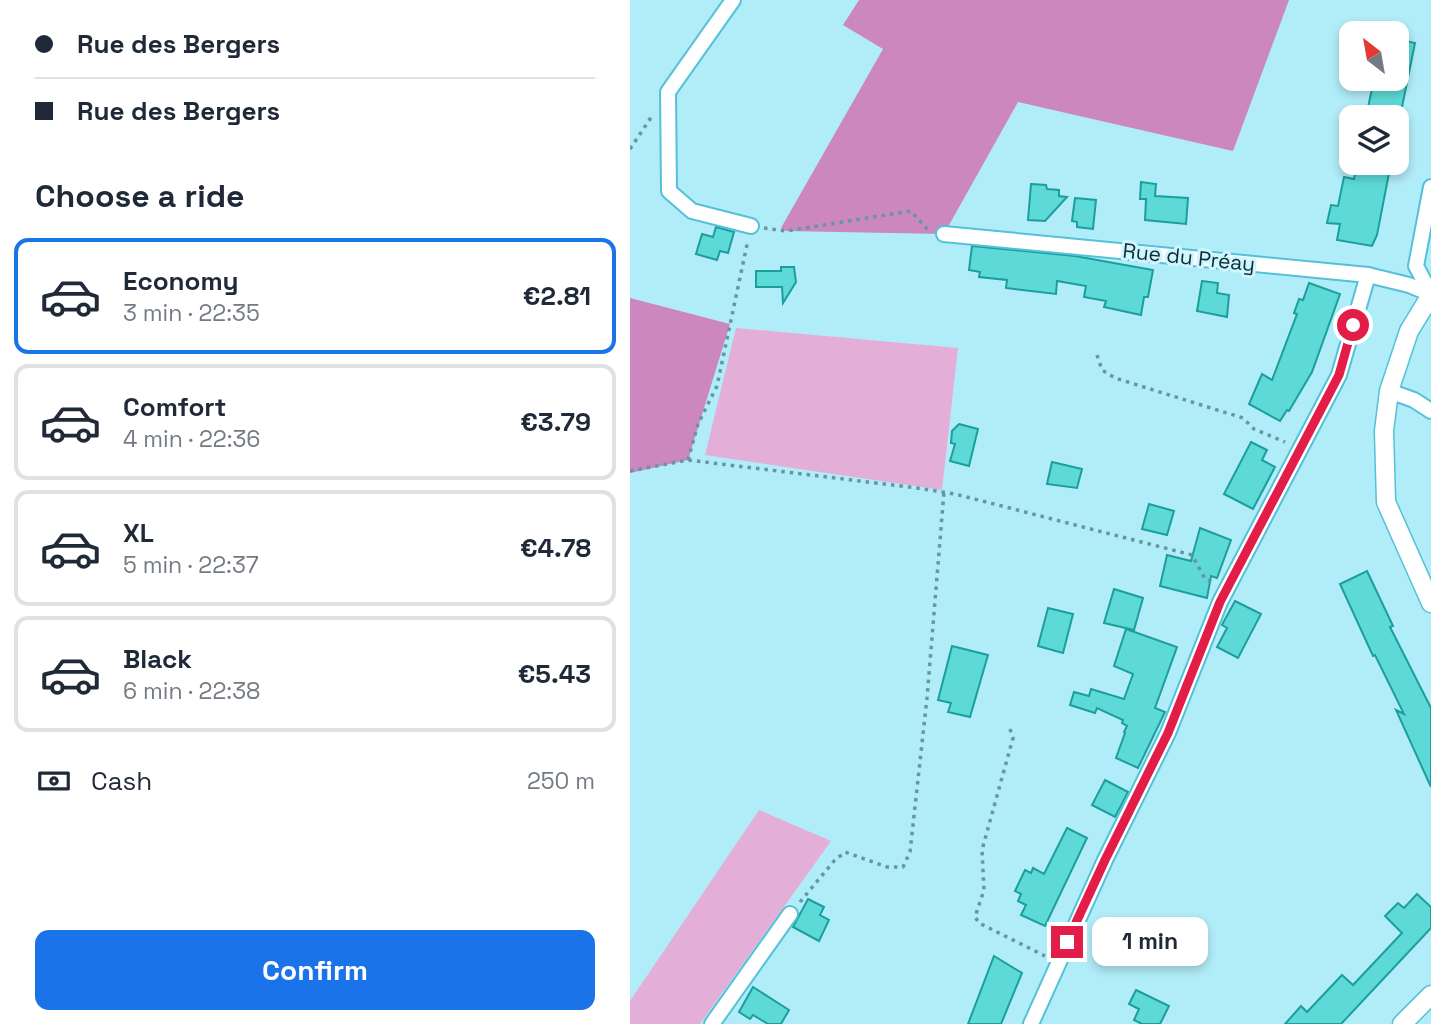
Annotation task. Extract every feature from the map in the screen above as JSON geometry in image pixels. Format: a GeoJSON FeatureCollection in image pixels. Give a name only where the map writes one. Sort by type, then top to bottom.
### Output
{"type":"FeatureCollection","features":[{"type":"Feature","properties":{"kind":"street"},"geometry":{"type":"LineString","coordinates":[[733,0],[668,92],[670,191],[692,211],[751,226]]}},
{"type":"Feature","properties":{"kind":"street"},"geometry":{"type":"LineString","coordinates":[[1431,187],[1416,266],[1431,294],[1409,331],[1389,391],[1384,431],[1386,502],[1431,603]]}},
{"type":"Feature","properties":{"kind":"street","name":"Rue du Préay"},"geometry":{"type":"LineString","coordinates":[[944,234],[1368,275],[1409,285],[1431,294]]}},
{"type":"Feature","properties":{"kind":"street"},"geometry":{"type":"LineString","coordinates":[[1031,1024],[1105,860],[1168,733],[1227,588],[1339,375],[1368,275]]}},
{"type":"Feature","properties":{"kind":"street"},"geometry":{"type":"LineString","coordinates":[[1389,391],[1414,400],[1431,411]]}},
{"type":"Feature","properties":{"kind":"street"},"geometry":{"type":"LineString","coordinates":[[712,1024],[790,914]]}},
{"type":"Feature","properties":{"kind":"street"},"geometry":{"type":"LineString","coordinates":[[1402,1024],[1431,995]]}},
{"type":"Feature","properties":{"kind":"path"},"geometry":{"type":"LineString","coordinates":[[630,149],[668,92]]}},
{"type":"Feature","properties":{"kind":"path"},"geometry":{"type":"LineString","coordinates":[[688,460],[698,424],[718,386],[751,226],[786,231],[911,211],[931,233],[944,234]]}},
{"type":"Feature","properties":{"kind":"path"},"geometry":{"type":"LineString","coordinates":[[1097,355],[1102,370],[1115,378],[1244,418],[1254,429],[1301,449]]}},
{"type":"Feature","properties":{"kind":"path"},"geometry":{"type":"LineString","coordinates":[[630,471],[688,460],[944,492],[1192,555],[1205,579],[1227,588]]}},
{"type":"Feature","properties":{"kind":"path"},"geometry":{"type":"LineString","coordinates":[[790,914],[834,860],[845,852],[887,867],[904,867],[910,852],[927,698],[944,492]]}},
{"type":"Feature","properties":{"kind":"path"},"geometry":{"type":"LineString","coordinates":[[1010,729],[1013,738],[982,850],[984,890],[975,917],[979,923],[1058,963]]}},
{"type":"Feature","properties":{"kind":"shaded area"},"geometry":{"type":"Polygon","coordinates":[[[859,0],[1289,0],[1233,151],[1018,102],[944,234],[786,231],[781,228],[883,49],[843,25],[859,0]]]}},
{"type":"Feature","properties":{"kind":"shaded area"},"geometry":{"type":"Polygon","coordinates":[[[630,298],[730,324],[688,460],[630,473],[630,298]]]}},
{"type":"Feature","properties":{"kind":"shaded area"},"geometry":{"type":"Polygon","coordinates":[[[736,328],[958,348],[942,490],[705,455],[736,328]]]}},
{"type":"Feature","properties":{"kind":"shaded area"},"geometry":{"type":"Polygon","coordinates":[[[759,810],[831,841],[700,1024],[630,1024],[630,1001],[759,810]]]}},
{"type":"Feature","properties":{"kind":"building"},"geometry":{"type":"Polygon","coordinates":[[[1409,42],[1415,43],[1409,73],[1409,42]]]}},
{"type":"Feature","properties":{"kind":"building"},"geometry":{"type":"Polygon","coordinates":[[[1371,91],[1405,91],[1402,105],[1369,105],[1371,91]]]}},
{"type":"Feature","properties":{"kind":"building"},"geometry":{"type":"Polygon","coordinates":[[[1355,175],[1389,175],[1377,235],[1372,246],[1337,240],[1340,224],[1327,223],[1331,205],[1338,206],[1344,177],[1354,179],[1355,175]]]}},
{"type":"Feature","properties":{"kind":"building"},"geometry":{"type":"Polygon","coordinates":[[[1141,182],[1156,184],[1155,196],[1188,198],[1186,224],[1145,220],[1146,199],[1140,199],[1141,182]]]}},
{"type":"Feature","properties":{"kind":"building"},"geometry":{"type":"Polygon","coordinates":[[[1031,184],[1046,185],[1047,189],[1059,190],[1059,196],[1067,197],[1045,221],[1028,220],[1031,184]]]}},
{"type":"Feature","properties":{"kind":"building"},"geometry":{"type":"Polygon","coordinates":[[[1075,198],[1096,200],[1093,229],[1077,227],[1077,222],[1072,221],[1075,198]]]}},
{"type":"Feature","properties":{"kind":"building"},"geometry":{"type":"Polygon","coordinates":[[[716,227],[734,232],[728,253],[720,251],[717,260],[696,254],[702,234],[713,237],[716,227]]]}},
{"type":"Feature","properties":{"kind":"building"},"geometry":{"type":"Polygon","coordinates":[[[972,246],[1075,256],[1153,270],[1148,297],[1144,297],[1141,315],[1104,307],[1106,301],[1084,297],[1086,286],[1057,281],[1056,294],[1006,288],[1007,280],[979,277],[980,272],[969,270],[972,246]]]}},
{"type":"Feature","properties":{"kind":"building"},"geometry":{"type":"Polygon","coordinates":[[[781,267],[794,267],[796,282],[783,303],[782,287],[756,287],[756,271],[781,271],[781,267]]]}},
{"type":"Feature","properties":{"kind":"building"},"geometry":{"type":"Polygon","coordinates":[[[1202,281],[1218,283],[1217,293],[1229,295],[1227,317],[1197,311],[1202,281]]]}},
{"type":"Feature","properties":{"kind":"building"},"geometry":{"type":"Polygon","coordinates":[[[1309,283],[1340,294],[1312,372],[1280,421],[1249,404],[1262,374],[1272,380],[1297,314],[1294,313],[1299,299],[1303,300],[1309,283]]]}},
{"type":"Feature","properties":{"kind":"building"},"geometry":{"type":"Polygon","coordinates":[[[959,424],[978,429],[969,466],[950,461],[955,444],[951,443],[952,431],[959,424]]]}},
{"type":"Feature","properties":{"kind":"building"},"geometry":{"type":"Polygon","coordinates":[[[1251,442],[1267,450],[1262,460],[1275,467],[1253,509],[1224,494],[1251,442]]]}},
{"type":"Feature","properties":{"kind":"building"},"geometry":{"type":"Polygon","coordinates":[[[1052,462],[1082,469],[1077,488],[1047,484],[1052,462]]]}},
{"type":"Feature","properties":{"kind":"building"},"geometry":{"type":"Polygon","coordinates":[[[1149,504],[1174,511],[1167,535],[1142,529],[1149,504]]]}},
{"type":"Feature","properties":{"kind":"building"},"geometry":{"type":"Polygon","coordinates":[[[1200,528],[1231,540],[1217,578],[1211,576],[1207,598],[1160,586],[1167,555],[1191,561],[1200,528]]]}},
{"type":"Feature","properties":{"kind":"building"},"geometry":{"type":"Polygon","coordinates":[[[1367,571],[1393,626],[1390,627],[1431,708],[1431,787],[1396,710],[1404,714],[1375,655],[1373,656],[1340,584],[1367,571]]]}},
{"type":"Feature","properties":{"kind":"building"},"geometry":{"type":"Polygon","coordinates":[[[1114,589],[1143,598],[1134,630],[1104,623],[1114,589]]]}},
{"type":"Feature","properties":{"kind":"building"},"geometry":{"type":"Polygon","coordinates":[[[1235,601],[1261,614],[1238,658],[1217,647],[1227,628],[1222,625],[1235,601]]]}},
{"type":"Feature","properties":{"kind":"building"},"geometry":{"type":"Polygon","coordinates":[[[1048,608],[1073,614],[1063,653],[1038,646],[1048,608]]]}},
{"type":"Feature","properties":{"kind":"building"},"geometry":{"type":"Polygon","coordinates":[[[1126,629],[1177,647],[1155,708],[1165,712],[1138,768],[1116,758],[1127,726],[1122,723],[1123,720],[1097,708],[1095,713],[1070,705],[1074,692],[1089,696],[1091,689],[1124,699],[1133,674],[1114,666],[1126,629]]]}},
{"type":"Feature","properties":{"kind":"building"},"geometry":{"type":"Polygon","coordinates":[[[952,646],[988,655],[970,717],[948,712],[951,703],[938,700],[952,646]]]}},
{"type":"Feature","properties":{"kind":"building"},"geometry":{"type":"Polygon","coordinates":[[[1105,780],[1128,792],[1115,817],[1092,805],[1105,780]]]}},
{"type":"Feature","properties":{"kind":"building"},"geometry":{"type":"Polygon","coordinates":[[[1067,828],[1087,838],[1045,926],[1021,915],[1026,905],[1018,901],[1021,894],[1015,891],[1025,870],[1031,873],[1033,868],[1044,874],[1067,828]]]}},
{"type":"Feature","properties":{"kind":"building"},"geometry":{"type":"Polygon","coordinates":[[[1417,894],[1431,907],[1431,928],[1341,1024],[1285,1024],[1301,1006],[1307,1012],[1342,975],[1353,985],[1402,933],[1385,916],[1398,903],[1404,908],[1417,894]]]}},
{"type":"Feature","properties":{"kind":"building"},"geometry":{"type":"Polygon","coordinates":[[[808,899],[824,907],[820,915],[829,920],[819,941],[793,927],[808,899]]]}},
{"type":"Feature","properties":{"kind":"building"},"geometry":{"type":"Polygon","coordinates":[[[1180,919],[1198,930],[1190,943],[1172,932],[1180,919]]]}},
{"type":"Feature","properties":{"kind":"building"},"geometry":{"type":"Polygon","coordinates":[[[994,956],[1022,973],[1001,1024],[968,1024],[994,956]]]}},
{"type":"Feature","properties":{"kind":"building"},"geometry":{"type":"Polygon","coordinates":[[[753,987],[789,1010],[781,1024],[768,1024],[753,1015],[750,1019],[739,1012],[753,987]]]}},
{"type":"Feature","properties":{"kind":"building"},"geometry":{"type":"Polygon","coordinates":[[[1136,990],[1169,1006],[1160,1024],[1142,1024],[1134,1020],[1139,1009],[1129,1004],[1136,990]]]}},
{"type":"Feature","properties":{"kind":"route"},"geometry":{"type":"LineString","coordinates":[[1067,942],[1168,733],[1220,602],[1339,375],[1353,325]]}}]}
